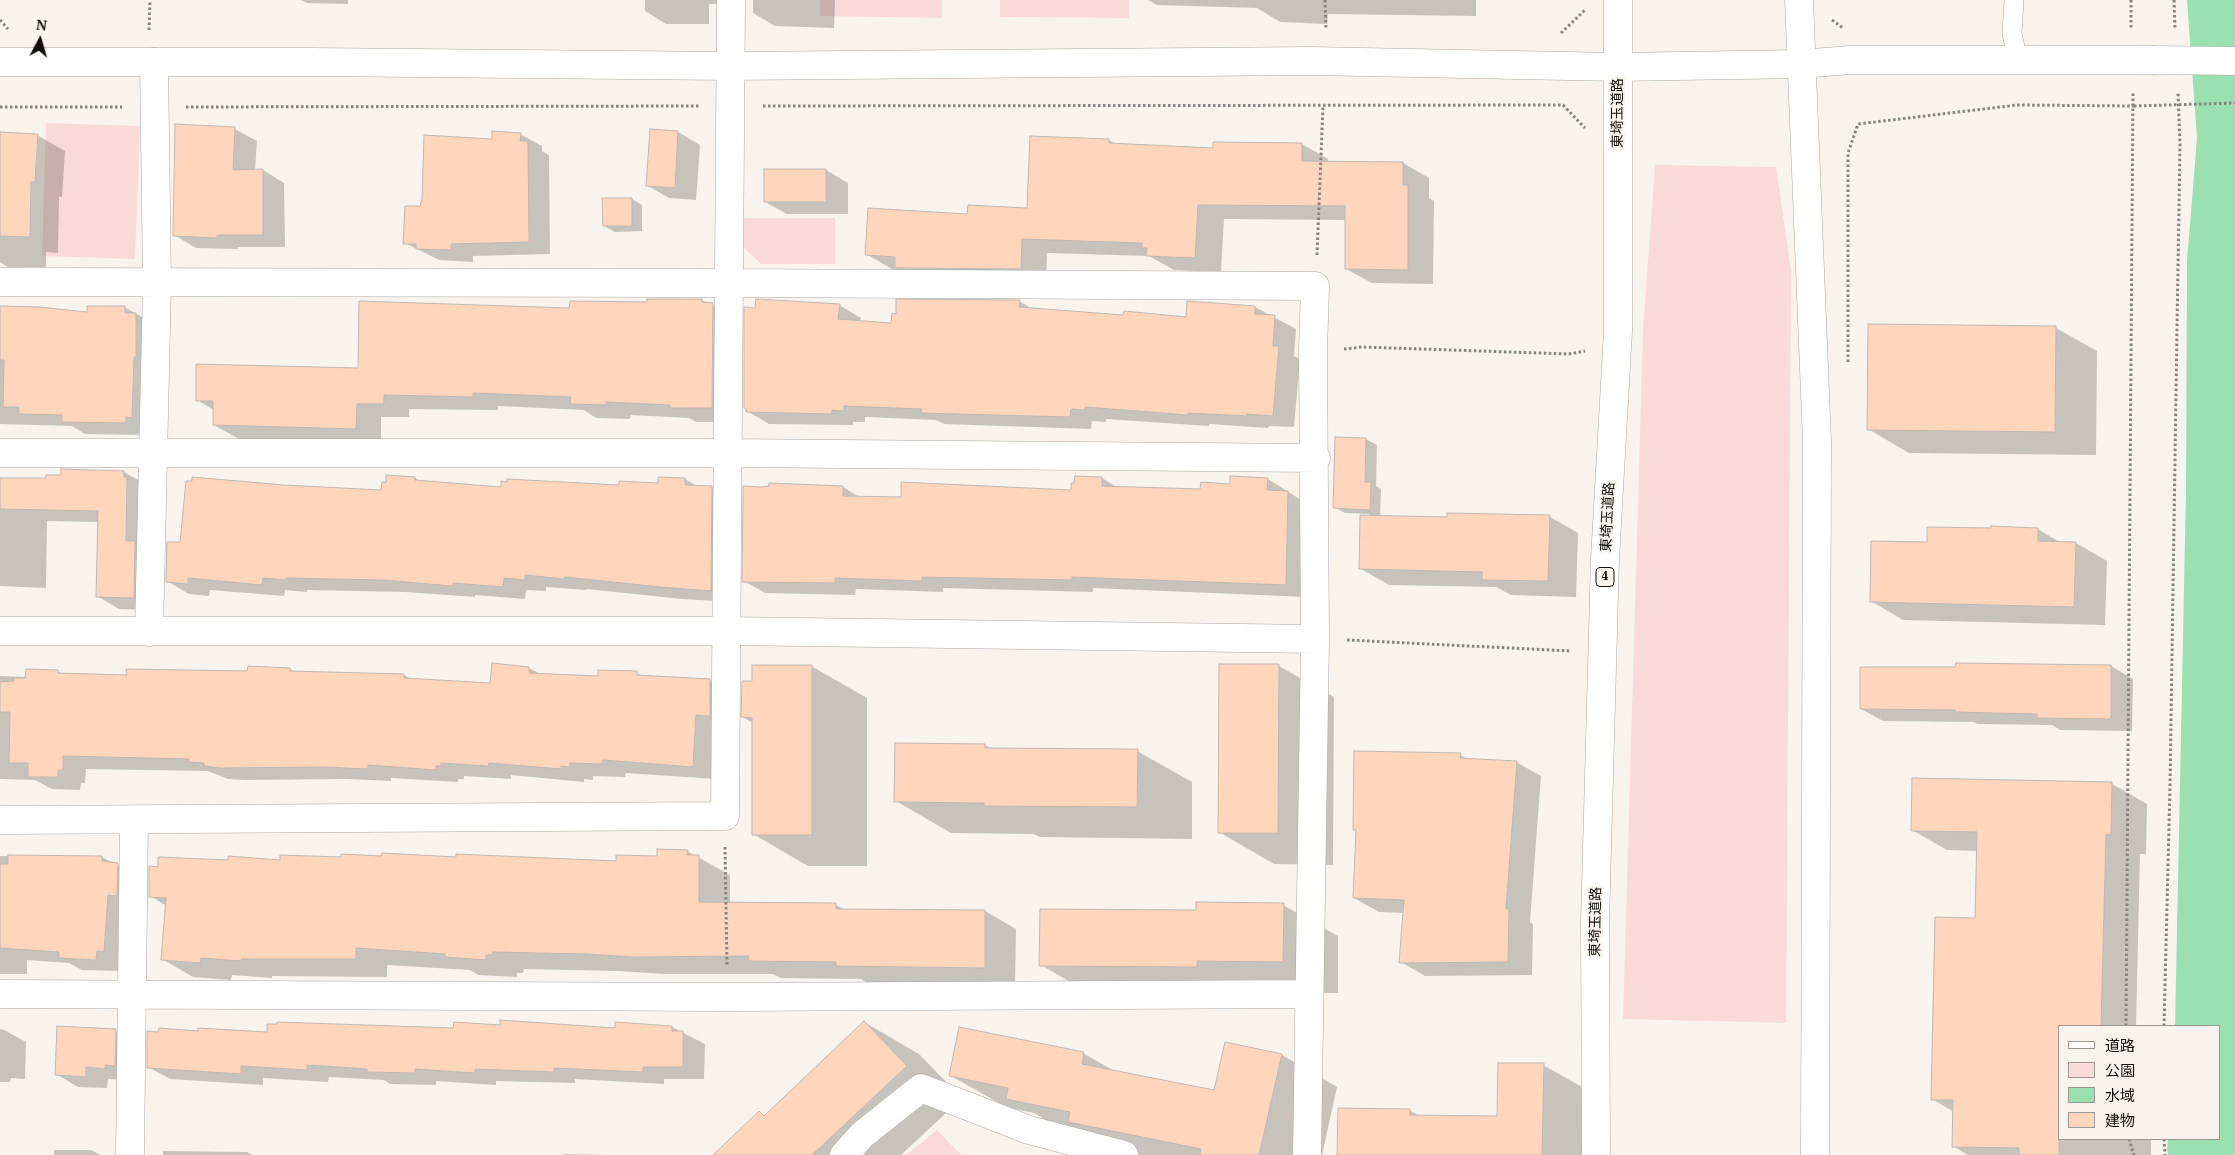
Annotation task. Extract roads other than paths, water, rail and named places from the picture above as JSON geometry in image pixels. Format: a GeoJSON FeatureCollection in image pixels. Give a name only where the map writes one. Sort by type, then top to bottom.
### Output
{"type":"FeatureCollection","features":[{"type":"Feature","properties":{"kind":"main road"},"geometry":{"type":"LineString","coordinates":[[0,820],[725,816],[729,283],[728,106],[731,0]]}},
{"type":"Feature","properties":{"kind":"main road","name":"東埼玉道路"},"geometry":{"type":"LineString","coordinates":[[1596,1155],[1595,921],[1605,559],[1618,331],[1618,0]]}},
{"type":"Feature","properties":{"kind":"main road"},"geometry":{"type":"LineString","coordinates":[[1799,0],[1817,442],[1815,1155]]}},
{"type":"Feature","properties":{"kind":"main road"},"geometry":{"type":"LineString","coordinates":[[0,62],[729,66],[1311,61],[1618,67],[1801,64],[1850,60],[2235,61]]}},
{"type":"Feature","properties":{"kind":"main road"},"geometry":{"type":"LineString","coordinates":[[149,632],[157,284],[154,62]]}},
{"type":"Feature","properties":{"kind":"main road"},"geometry":{"type":"LineString","coordinates":[[0,282],[157,284],[729,283],[1316,286],[1313,351],[1316,458],[1315,639],[1307,1155]]}},
{"type":"Feature","properties":{"kind":"main road"},"geometry":{"type":"LineString","coordinates":[[0,453],[727,453],[1316,458]]}},
{"type":"Feature","properties":{"kind":"main road"},"geometry":{"type":"LineString","coordinates":[[0,631],[727,631],[1315,639]]}},
{"type":"Feature","properties":{"kind":"main road"},"geometry":{"type":"LineString","coordinates":[[130,1155],[134,996],[134,820]]}},
{"type":"Feature","properties":{"kind":"main road"},"geometry":{"type":"LineString","coordinates":[[0,994],[134,996],[728,996],[1310,994]]}},
{"type":"Feature","properties":{"kind":"main road"},"geometry":{"type":"LineString","coordinates":[[844,1155],[862,1135],[921,1088],[1029,1130],[1124,1155]]}},
{"type":"Feature","properties":{"kind":"lane"},"geometry":{"type":"LineString","coordinates":[[2014,0],[2012,34],[2018,60]]}},
{"type":"Feature","properties":{"kind":"water"},"geometry":{"type":"Polygon","coordinates":[[[2187,0],[2235,0],[2235,1155],[2168,1155],[2167,1149],[2168,1140],[2220,1140],[2220,1025],[2175,1025],[2186,490],[2187,261],[2197,138],[2187,0]]]}}]}
